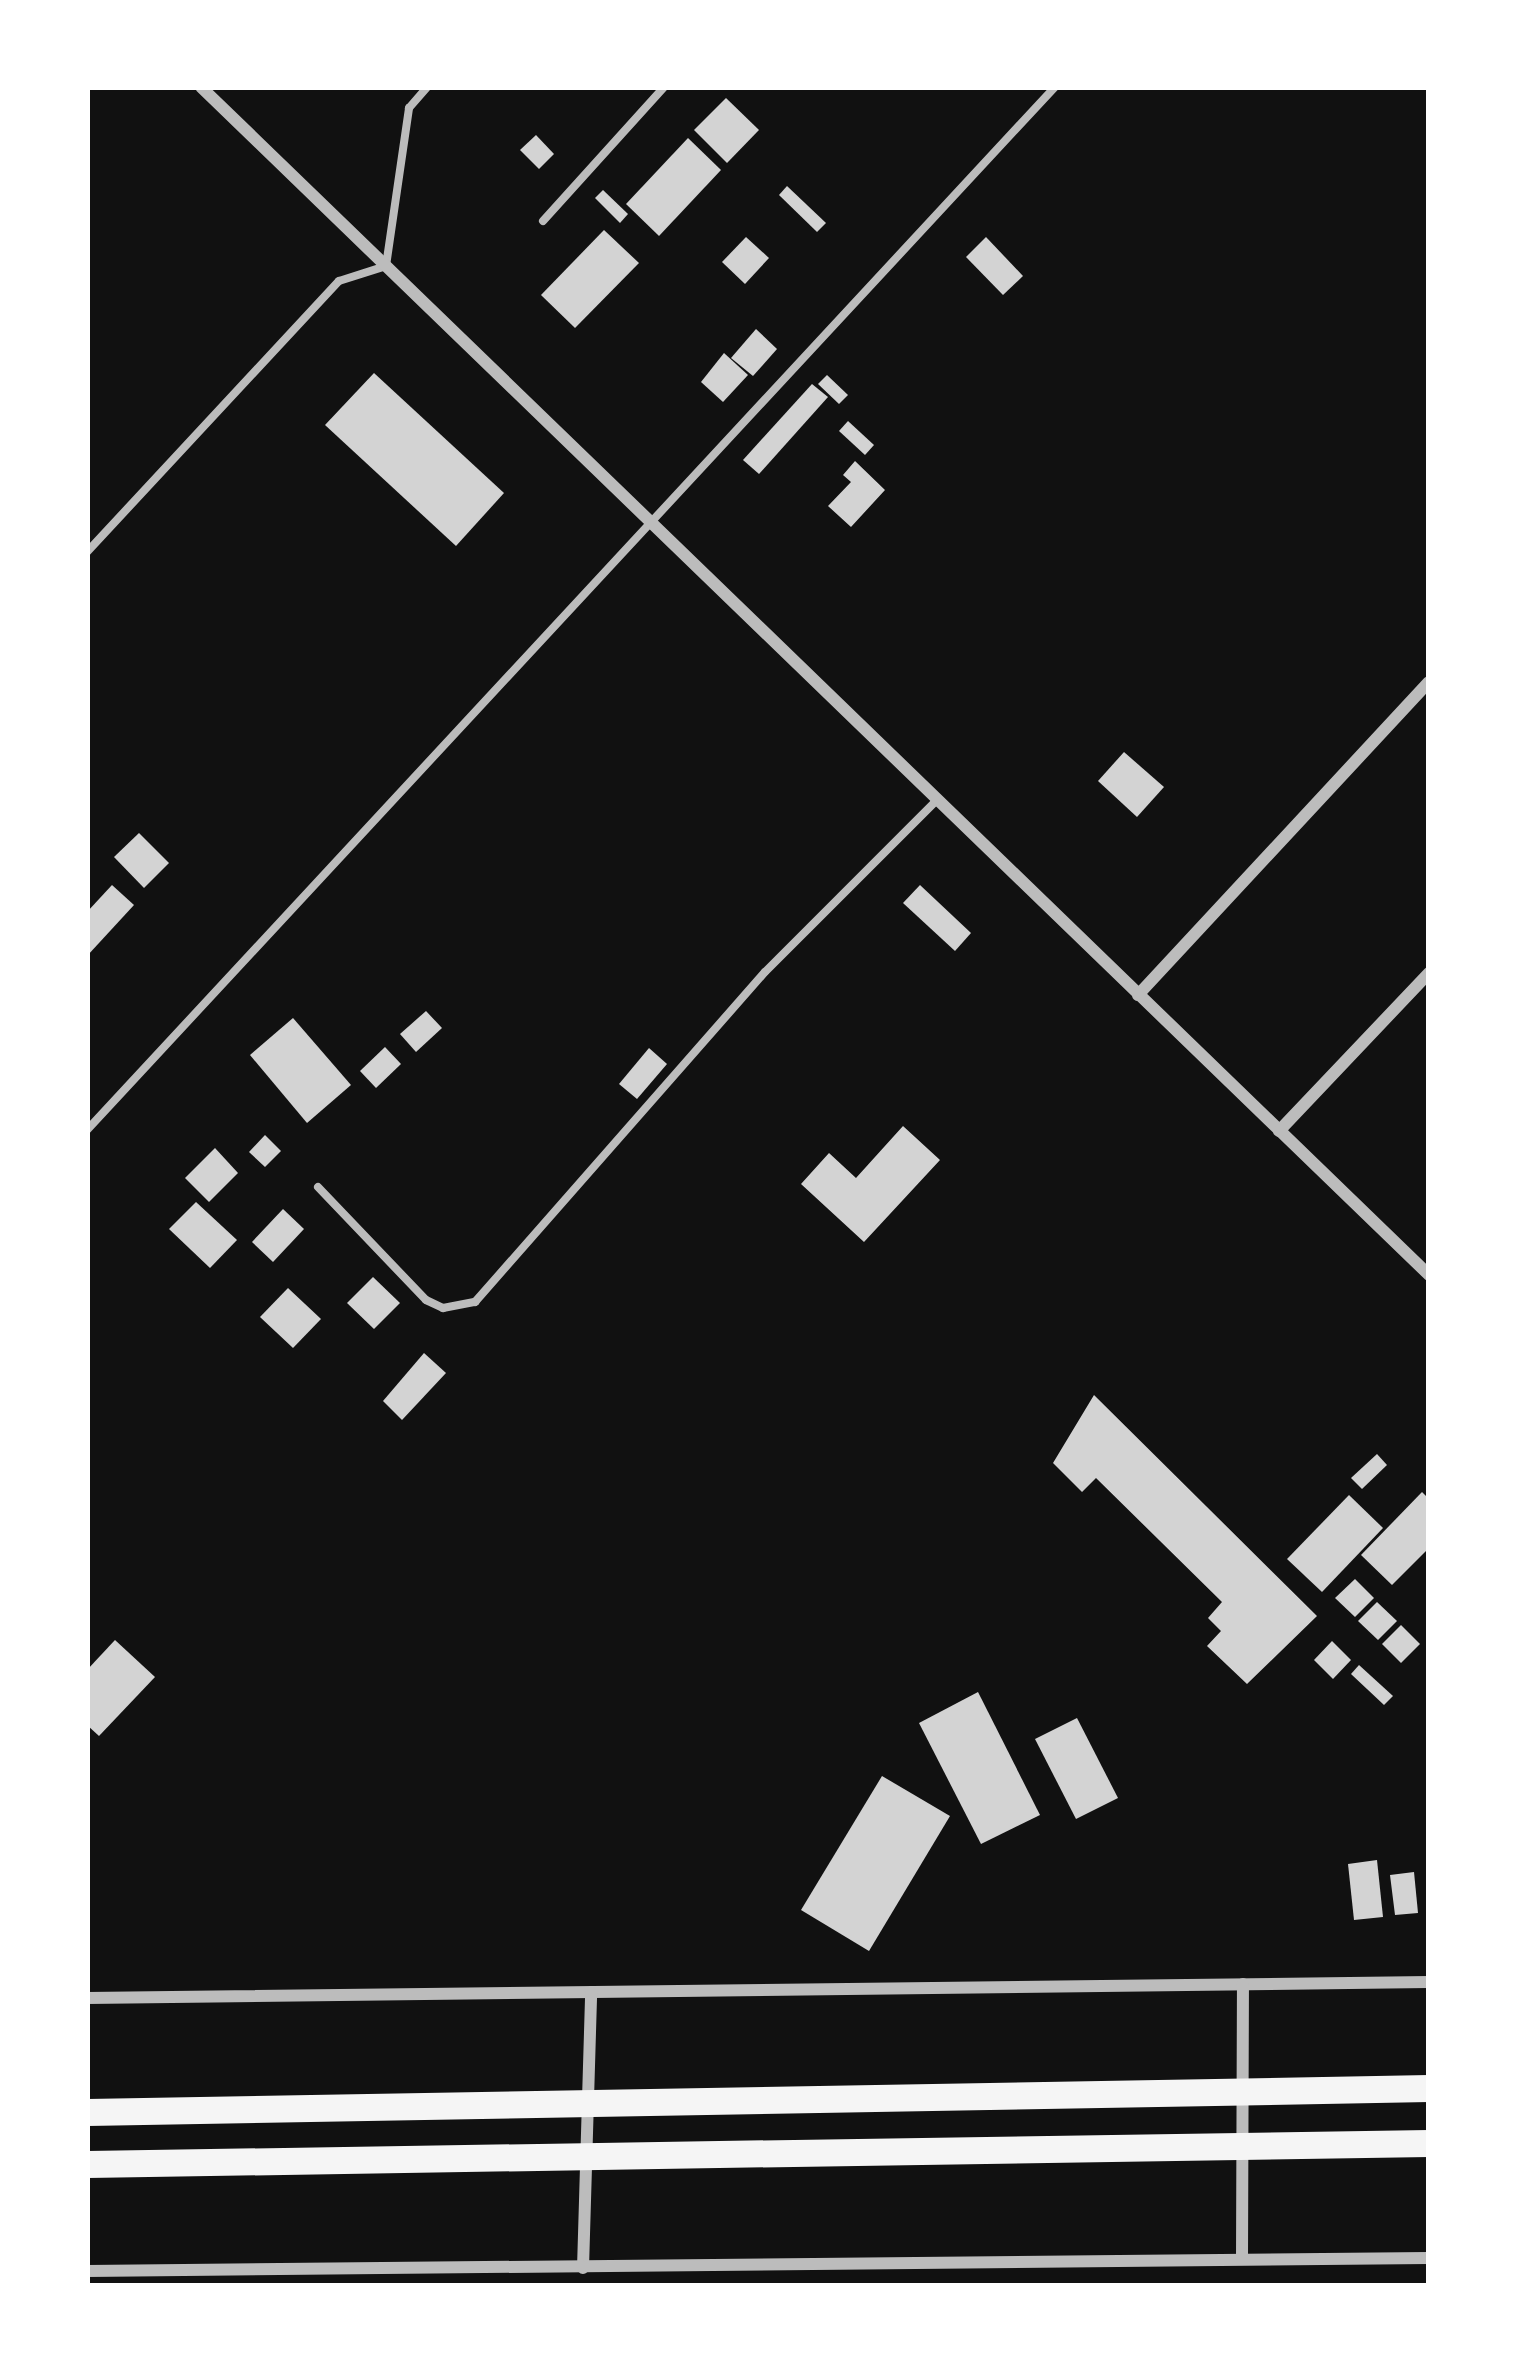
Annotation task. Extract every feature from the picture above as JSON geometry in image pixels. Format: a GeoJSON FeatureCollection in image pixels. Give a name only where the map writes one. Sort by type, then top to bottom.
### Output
{"type":"FeatureCollection","features":[{"type":"Feature","properties":{"kind":"highway"},"geometry":{"type":"LineString","coordinates":[[87,2112],[1429,2088]]}},
{"type":"Feature","properties":{"kind":"highway"},"geometry":{"type":"LineString","coordinates":[[87,2164],[1429,2143]]}},
{"type":"Feature","properties":{"kind":"street"},"geometry":{"type":"LineString","coordinates":[[201,87],[1429,1276]]}},
{"type":"Feature","properties":{"kind":"street"},"geometry":{"type":"LineString","coordinates":[[1138,995],[1429,682]]}},
{"type":"Feature","properties":{"kind":"street"},"geometry":{"type":"LineString","coordinates":[[1280,1131],[1429,973]]}},
{"type":"Feature","properties":{"kind":"street"},"geometry":{"type":"LineString","coordinates":[[87,1998],[1429,1982]]}},
{"type":"Feature","properties":{"kind":"street"},"geometry":{"type":"LineString","coordinates":[[1242,2259],[1243,1984]]}},
{"type":"Feature","properties":{"kind":"street"},"geometry":{"type":"LineString","coordinates":[[583,2268],[591,1992]]}},
{"type":"Feature","properties":{"kind":"street"},"geometry":{"type":"LineString","coordinates":[[87,2271],[1429,2258]]}},
{"type":"Feature","properties":{"kind":"lane"},"geometry":{"type":"LineString","coordinates":[[87,552],[339,280],[386,266],[409,108],[427,87]]}},
{"type":"Feature","properties":{"kind":"lane"},"geometry":{"type":"LineString","coordinates":[[543,221],[664,87]]}},
{"type":"Feature","properties":{"kind":"lane"},"geometry":{"type":"LineString","coordinates":[[87,1130],[654,526],[1055,87]]}},
{"type":"Feature","properties":{"kind":"lane"},"geometry":{"type":"LineString","coordinates":[[318,1187],[425,1300],[443,1308],[475,1302],[765,972],[937,800]]}},
{"type":"Feature","properties":{"kind":"building"},"geometry":{"type":"Polygon","coordinates":[[[726,98],[759,130],[727,163],[694,130],[726,98]]]}},
{"type":"Feature","properties":{"kind":"building"},"geometry":{"type":"Polygon","coordinates":[[[536,135],[554,154],[539,169],[520,150],[536,135]]]}},
{"type":"Feature","properties":{"kind":"building"},"geometry":{"type":"Polygon","coordinates":[[[688,138],[721,170],[659,236],[626,204],[688,138]]]}},
{"type":"Feature","properties":{"kind":"building"},"geometry":{"type":"Polygon","coordinates":[[[787,186],[826,223],[817,232],[779,195],[787,186]]]}},
{"type":"Feature","properties":{"kind":"building"},"geometry":{"type":"Polygon","coordinates":[[[603,190],[628,214],[620,223],[595,198],[603,190]]]}},
{"type":"Feature","properties":{"kind":"building"},"geometry":{"type":"Polygon","coordinates":[[[604,230],[639,263],[575,328],[541,295],[604,230]]]}},
{"type":"Feature","properties":{"kind":"building"},"geometry":{"type":"Polygon","coordinates":[[[746,237],[769,258],[745,284],[722,262],[746,237]]]}},
{"type":"Feature","properties":{"kind":"building"},"geometry":{"type":"Polygon","coordinates":[[[986,237],[1023,276],[1003,295],[966,257],[986,237]]]}},
{"type":"Feature","properties":{"kind":"building"},"geometry":{"type":"Polygon","coordinates":[[[756,329],[777,349],[753,376],[731,358],[756,329]]]}},
{"type":"Feature","properties":{"kind":"building"},"geometry":{"type":"Polygon","coordinates":[[[724,353],[748,375],[723,402],[701,382],[724,353]]]}},
{"type":"Feature","properties":{"kind":"building"},"geometry":{"type":"Polygon","coordinates":[[[374,373],[504,493],[456,546],[325,425],[374,373]]]}},
{"type":"Feature","properties":{"kind":"building"},"geometry":{"type":"Polygon","coordinates":[[[827,375],[848,395],[839,404],[818,384],[827,375]]]}},
{"type":"Feature","properties":{"kind":"building"},"geometry":{"type":"Polygon","coordinates":[[[812,384],[828,397],[759,474],[743,460],[812,384]]]}},
{"type":"Feature","properties":{"kind":"building"},"geometry":{"type":"Polygon","coordinates":[[[848,421],[874,445],[865,455],[839,431],[848,421]]]}},
{"type":"Feature","properties":{"kind":"building"},"geometry":{"type":"Polygon","coordinates":[[[855,461],[885,490],[851,527],[828,506],[851,482],[843,475],[855,461]]]}},
{"type":"Feature","properties":{"kind":"building"},"geometry":{"type":"Polygon","coordinates":[[[1124,752],[1164,787],[1137,817],[1098,781],[1124,752]]]}},
{"type":"Feature","properties":{"kind":"building"},"geometry":{"type":"Polygon","coordinates":[[[139,833],[169,863],[144,888],[114,857],[139,833]]]}},
{"type":"Feature","properties":{"kind":"building"},"geometry":{"type":"Polygon","coordinates":[[[112,885],[134,905],[87,956],[87,912],[112,885]]]}},
{"type":"Feature","properties":{"kind":"building"},"geometry":{"type":"Polygon","coordinates":[[[920,885],[971,933],[955,951],[903,903],[920,885]]]}},
{"type":"Feature","properties":{"kind":"building"},"geometry":{"type":"Polygon","coordinates":[[[426,1011],[442,1028],[416,1052],[400,1034],[426,1011]]]}},
{"type":"Feature","properties":{"kind":"building"},"geometry":{"type":"Polygon","coordinates":[[[293,1018],[351,1085],[307,1123],[250,1055],[293,1018]]]}},
{"type":"Feature","properties":{"kind":"building"},"geometry":{"type":"Polygon","coordinates":[[[385,1047],[401,1064],[376,1088],[360,1071],[385,1047]]]}},
{"type":"Feature","properties":{"kind":"building"},"geometry":{"type":"Polygon","coordinates":[[[649,1048],[667,1064],[637,1099],[619,1084],[649,1048]]]}},
{"type":"Feature","properties":{"kind":"building"},"geometry":{"type":"Polygon","coordinates":[[[903,1126],[940,1160],[864,1242],[801,1184],[829,1153],[856,1178],[903,1126]]]}},
{"type":"Feature","properties":{"kind":"building"},"geometry":{"type":"Polygon","coordinates":[[[265,1135],[281,1151],[265,1167],[249,1152],[265,1135]]]}},
{"type":"Feature","properties":{"kind":"building"},"geometry":{"type":"Polygon","coordinates":[[[215,1148],[238,1173],[209,1202],[185,1178],[215,1148]]]}},
{"type":"Feature","properties":{"kind":"building"},"geometry":{"type":"Polygon","coordinates":[[[196,1202],[237,1240],[210,1268],[169,1229],[196,1202]]]}},
{"type":"Feature","properties":{"kind":"building"},"geometry":{"type":"Polygon","coordinates":[[[283,1209],[304,1229],[273,1262],[252,1242],[283,1209]]]}},
{"type":"Feature","properties":{"kind":"building"},"geometry":{"type":"Polygon","coordinates":[[[373,1277],[400,1303],[374,1329],[347,1303],[373,1277]]]}},
{"type":"Feature","properties":{"kind":"building"},"geometry":{"type":"Polygon","coordinates":[[[288,1288],[321,1319],[293,1348],[260,1317],[288,1288]]]}},
{"type":"Feature","properties":{"kind":"building"},"geometry":{"type":"Polygon","coordinates":[[[424,1353],[446,1373],[402,1420],[383,1401],[424,1353]]]}},
{"type":"Feature","properties":{"kind":"building"},"geometry":{"type":"Polygon","coordinates":[[[1094,1395],[1317,1616],[1247,1684],[1207,1646],[1221,1631],[1208,1618],[1222,1602],[1096,1478],[1082,1492],[1053,1463],[1094,1395]]]}},
{"type":"Feature","properties":{"kind":"building"},"geometry":{"type":"Polygon","coordinates":[[[1377,1454],[1387,1465],[1362,1489],[1351,1478],[1377,1454]]]}},
{"type":"Feature","properties":{"kind":"building"},"geometry":{"type":"Polygon","coordinates":[[[1422,1492],[1429,1499],[1429,1548],[1392,1585],[1361,1555],[1422,1492]]]}},
{"type":"Feature","properties":{"kind":"building"},"geometry":{"type":"Polygon","coordinates":[[[1349,1495],[1383,1528],[1322,1592],[1287,1559],[1349,1495]]]}},
{"type":"Feature","properties":{"kind":"building"},"geometry":{"type":"Polygon","coordinates":[[[1355,1579],[1374,1598],[1355,1617],[1335,1598],[1355,1579]]]}},
{"type":"Feature","properties":{"kind":"building"},"geometry":{"type":"Polygon","coordinates":[[[1377,1602],[1397,1621],[1378,1640],[1358,1621],[1377,1602]]]}},
{"type":"Feature","properties":{"kind":"building"},"geometry":{"type":"Polygon","coordinates":[[[1401,1625],[1420,1644],[1401,1663],[1382,1644],[1401,1625]]]}},
{"type":"Feature","properties":{"kind":"building"},"geometry":{"type":"Polygon","coordinates":[[[115,1640],[155,1677],[99,1736],[87,1725],[87,1670],[115,1640]]]}},
{"type":"Feature","properties":{"kind":"building"},"geometry":{"type":"Polygon","coordinates":[[[1332,1641],[1351,1660],[1333,1679],[1314,1660],[1332,1641]]]}},
{"type":"Feature","properties":{"kind":"building"},"geometry":{"type":"Polygon","coordinates":[[[1359,1665],[1393,1696],[1384,1705],[1351,1674],[1359,1665]]]}},
{"type":"Feature","properties":{"kind":"building"},"geometry":{"type":"Polygon","coordinates":[[[978,1692],[1040,1815],[981,1844],[919,1723],[978,1692]]]}},
{"type":"Feature","properties":{"kind":"building"},"geometry":{"type":"Polygon","coordinates":[[[1077,1718],[1118,1798],[1076,1819],[1035,1739],[1077,1718]]]}},
{"type":"Feature","properties":{"kind":"building"},"geometry":{"type":"Polygon","coordinates":[[[882,1776],[950,1816],[869,1951],[801,1910],[882,1776]]]}},
{"type":"Feature","properties":{"kind":"building"},"geometry":{"type":"Polygon","coordinates":[[[1377,1860],[1383,1917],[1354,1920],[1348,1864],[1377,1860]]]}},
{"type":"Feature","properties":{"kind":"building"},"geometry":{"type":"Polygon","coordinates":[[[1414,1872],[1418,1913],[1395,1915],[1390,1875],[1414,1872]]]}}]}
